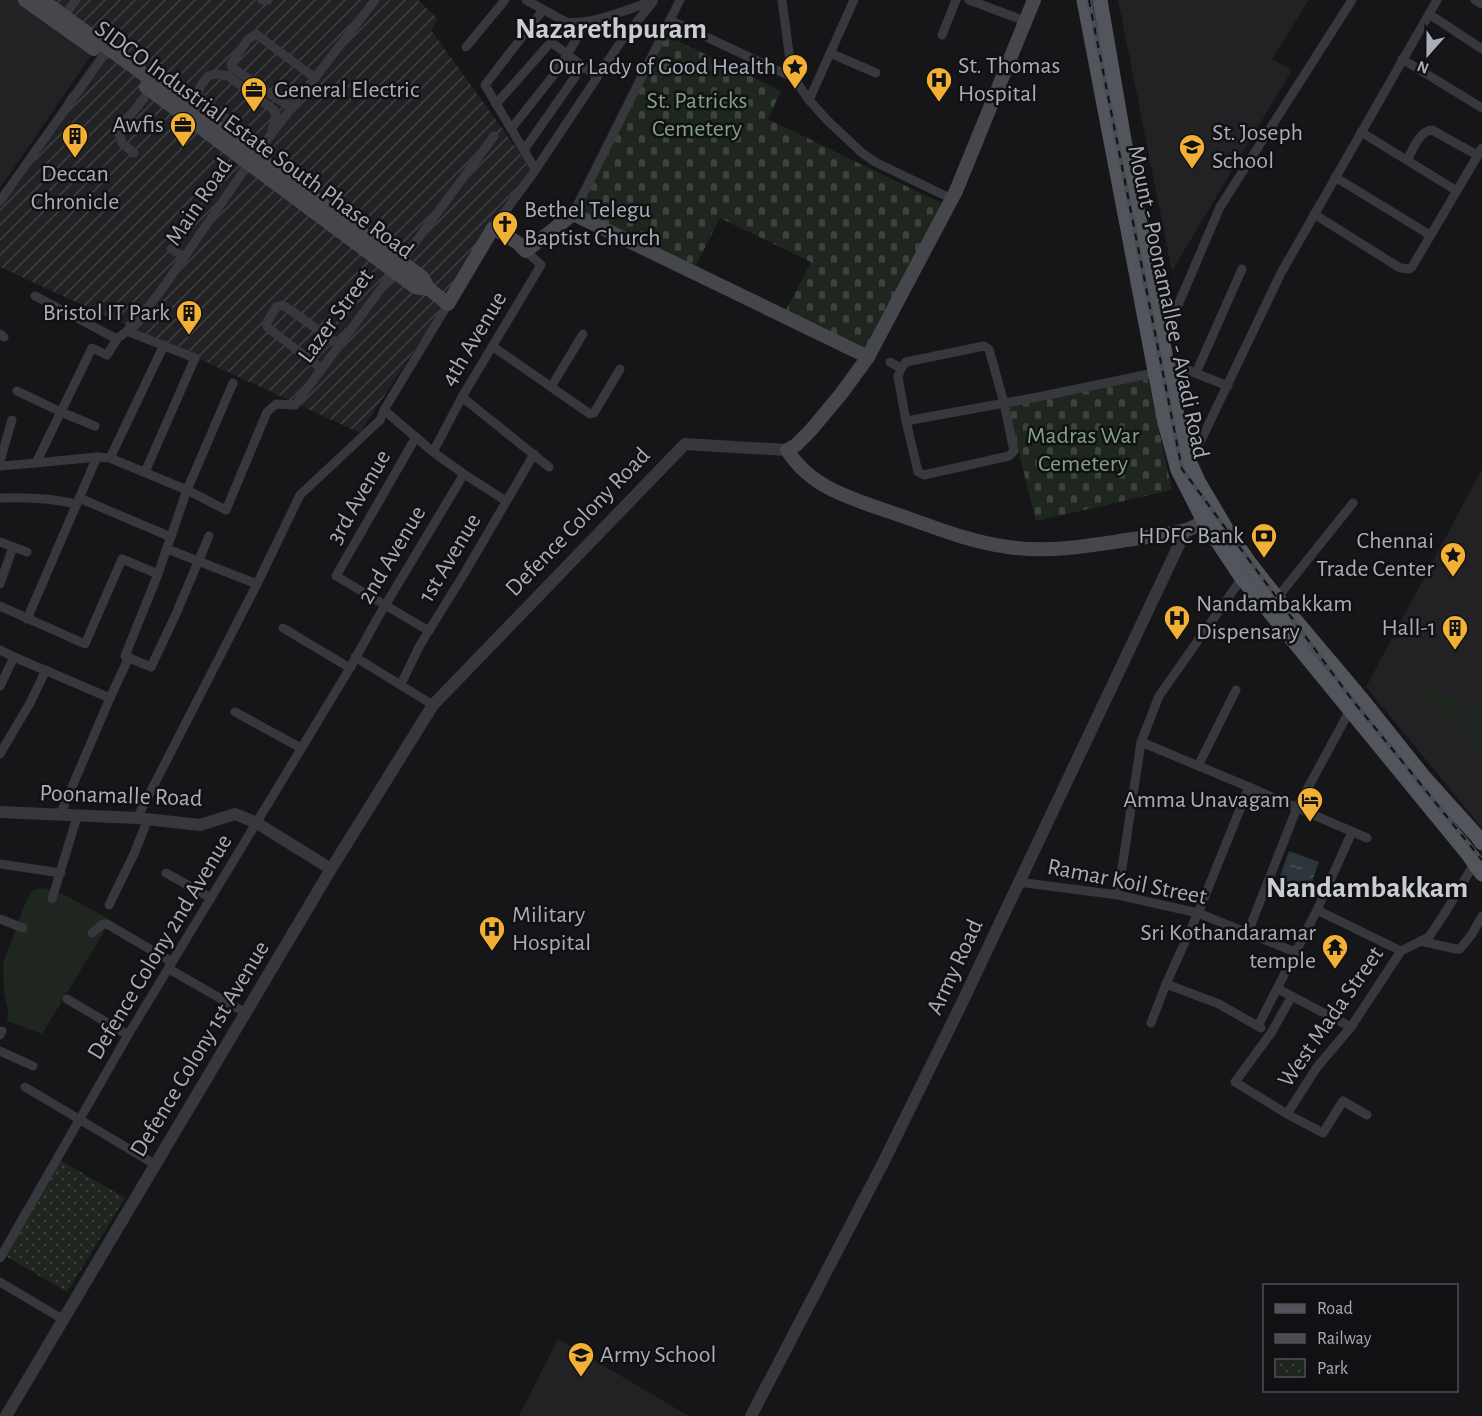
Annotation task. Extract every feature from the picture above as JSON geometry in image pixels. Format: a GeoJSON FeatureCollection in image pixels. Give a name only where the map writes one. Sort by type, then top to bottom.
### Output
{"type":"FeatureCollection","features":[{"type":"Feature","properties":{"kind":"main road","name":"SIDCO Industrial Estate South Phase Road"},"geometry":{"type":"LineString","coordinates":[[25,0],[61,19],[256,154],[397,266],[415,286],[429,289],[448,304]]}},
{"type":"Feature","properties":{"kind":"main road","name":"SIDCO Industrial Estate South Phase Road"},"geometry":{"type":"LineString","coordinates":[[42,0],[61,19]]}},
{"type":"Feature","properties":{"kind":"main road"},"geometry":{"type":"LineString","coordinates":[[1034,0],[952,199],[868,357],[811,430],[796,445],[787,450],[801,470],[831,490],[966,538],[1010,548],[1088,546],[1186,530],[1210,517]]}},
{"type":"Feature","properties":{"kind":"main road","name":"Mount - Poonamallee - Avadi Road"},"geometry":{"type":"LineString","coordinates":[[1084,0],[1164,369],[1190,463],[1210,517],[1239,549],[1276,598],[1288,622],[1350,710],[1478,869]]}},
{"type":"Feature","properties":{"kind":"main road","name":"Mount - Poonamallee - Avadi Road"},"geometry":{"type":"LineString","coordinates":[[1100,0],[1124,140],[1163,339],[1165,423],[1178,470],[1210,517],[1242,578],[1360,697],[1423,776],[1482,843]]}},
{"type":"Feature","properties":{"kind":"main road","name":"SIDCO Industrial Estate South Phase Road"},"geometry":{"type":"LineString","coordinates":[[106,52],[150,90],[256,154]]}},
{"type":"Feature","properties":{"kind":"main road"},"geometry":{"type":"LineString","coordinates":[[448,304],[493,228],[518,243],[526,251],[573,214],[868,357]]}},
{"type":"Feature","properties":{"kind":"street"},"geometry":{"type":"LineString","coordinates":[[61,19],[76,0]]}},
{"type":"Feature","properties":{"kind":"street"},"geometry":{"type":"LineString","coordinates":[[262,0],[268,0]]}},
{"type":"Feature","properties":{"kind":"street","name":"Main Road"},"geometry":{"type":"LineString","coordinates":[[61,412],[92,348],[107,355],[117,339],[147,310],[256,154],[375,0]]}},
{"type":"Feature","properties":{"kind":"street"},"geometry":{"type":"LineString","coordinates":[[466,47],[505,0]]}},
{"type":"Feature","properties":{"kind":"street"},"geometry":{"type":"LineString","coordinates":[[526,0],[542,6],[566,22],[586,22],[655,1]]}},
{"type":"Feature","properties":{"kind":"street"},"geometry":{"type":"LineString","coordinates":[[573,214],[680,0]]}},
{"type":"Feature","properties":{"kind":"street"},"geometry":{"type":"LineString","coordinates":[[782,0],[791,68],[794,78],[809,100],[833,127],[875,162],[952,199]]}},
{"type":"Feature","properties":{"kind":"street"},"geometry":{"type":"LineString","coordinates":[[809,100],[854,0]]}},
{"type":"Feature","properties":{"kind":"street"},"geometry":{"type":"LineString","coordinates":[[942,35],[956,0]]}},
{"type":"Feature","properties":{"kind":"street"},"geometry":{"type":"LineString","coordinates":[[969,0],[1025,21]]}},
{"type":"Feature","properties":{"kind":"street"},"geometry":{"type":"LineString","coordinates":[[1163,339],[1220,207],[1352,0]]}},
{"type":"Feature","properties":{"kind":"street"},"geometry":{"type":"LineString","coordinates":[[1190,463],[1281,273],[1437,0]]}},
{"type":"Feature","properties":{"kind":"street"},"geometry":{"type":"LineString","coordinates":[[1475,0],[1482,4]]}},
{"type":"Feature","properties":{"kind":"street"},"geometry":{"type":"LineString","coordinates":[[493,228],[536,169],[622,40],[655,1]]}},
{"type":"Feature","properties":{"kind":"street"},"geometry":{"type":"LineString","coordinates":[[536,169],[485,85],[542,6]]}},
{"type":"Feature","properties":{"kind":"street"},"geometry":{"type":"LineString","coordinates":[[1429,14],[1482,49]]}},
{"type":"Feature","properties":{"kind":"street"},"geometry":{"type":"LineString","coordinates":[[670,20],[794,78]]}},
{"type":"Feature","properties":{"kind":"street"},"geometry":{"type":"LineString","coordinates":[[496,104],[566,22]]}},
{"type":"Feature","properties":{"kind":"street"},"geometry":{"type":"LineString","coordinates":[[511,129],[553,76],[586,22]]}},
{"type":"Feature","properties":{"kind":"street"},"geometry":{"type":"LineString","coordinates":[[291,108],[233,68],[231,64],[248,39],[256,34],[315,78]]}},
{"type":"Feature","properties":{"kind":"street"},"geometry":{"type":"LineString","coordinates":[[551,42],[597,77]]}},
{"type":"Feature","properties":{"kind":"street"},"geometry":{"type":"LineString","coordinates":[[0,201],[106,52]]}},
{"type":"Feature","properties":{"kind":"street"},"geometry":{"type":"LineString","coordinates":[[830,53],[876,73]]}},
{"type":"Feature","properties":{"kind":"street"},"geometry":{"type":"LineString","coordinates":[[1402,59],[1482,108]]}},
{"type":"Feature","properties":{"kind":"street"},"geometry":{"type":"LineString","coordinates":[[524,150],[582,67]]}},
{"type":"Feature","properties":{"kind":"street"},"geometry":{"type":"LineString","coordinates":[[256,154],[201,99],[198,94],[200,87],[208,76],[216,74],[228,76],[274,110],[276,115],[272,128],[273,133]]}},
{"type":"Feature","properties":{"kind":"street"},"geometry":{"type":"LineString","coordinates":[[134,153],[122,143],[120,129],[150,90]]}},
{"type":"Feature","properties":{"kind":"street"},"geometry":{"type":"LineString","coordinates":[[1314,214],[1404,269],[1409,269],[1480,152],[1428,130],[1423,133],[1407,160]]}},
{"type":"Feature","properties":{"kind":"street"},"geometry":{"type":"LineString","coordinates":[[1361,132],[1457,190]]}},
{"type":"Feature","properties":{"kind":"street","name":"Lazer Street"},"geometry":{"type":"LineString","coordinates":[[187,490],[226,510],[267,412],[276,404],[296,405],[494,136]]}},
{"type":"Feature","properties":{"kind":"street"},"geometry":{"type":"LineString","coordinates":[[1335,177],[1430,235]]}},
{"type":"Feature","properties":{"kind":"street"},"geometry":{"type":"LineString","coordinates":[[171,249],[184,257]]}},
{"type":"Feature","properties":{"kind":"street","name":"4th Avenue"},"geometry":{"type":"LineString","coordinates":[[433,452],[492,346],[541,266],[526,251]]}},
{"type":"Feature","properties":{"kind":"street"},"geometry":{"type":"LineString","coordinates":[[1196,373],[1242,269]]}},
{"type":"Feature","properties":{"kind":"street"},"geometry":{"type":"LineString","coordinates":[[35,296],[117,339]]}},
{"type":"Feature","properties":{"kind":"street"},"geometry":{"type":"LineString","coordinates":[[109,905],[134,854],[143,819],[300,495],[380,420],[448,304]]}},
{"type":"Feature","properties":{"kind":"street"},"geometry":{"type":"LineString","coordinates":[[322,369],[268,328],[266,324],[276,307],[282,305],[289,309],[339,345]]}},
{"type":"Feature","properties":{"kind":"street"},"geometry":{"type":"LineString","coordinates":[[127,331],[195,358],[145,472]]}},
{"type":"Feature","properties":{"kind":"street"},"geometry":{"type":"LineString","coordinates":[[551,387],[583,334]]}},
{"type":"Feature","properties":{"kind":"street"},"geometry":{"type":"LineString","coordinates":[[110,458],[164,345]]}},
{"type":"Feature","properties":{"kind":"street"},"geometry":{"type":"LineString","coordinates":[[492,346],[590,414],[594,413],[620,369]]}},
{"type":"Feature","properties":{"kind":"street"},"geometry":{"type":"LineString","coordinates":[[984,346],[989,349],[1004,403],[1014,451],[1009,456],[924,475],[918,472],[898,377],[906,362],[984,346]]}},
{"type":"Feature","properties":{"kind":"street"},"geometry":{"type":"LineString","coordinates":[[890,362],[901,368]]}},
{"type":"Feature","properties":{"kind":"street"},"geometry":{"type":"LineString","coordinates":[[906,421],[1164,369],[1196,373],[1228,386]]}},
{"type":"Feature","properties":{"kind":"street"},"geometry":{"type":"LineString","coordinates":[[209,536],[151,667],[125,656],[158,574],[187,490],[232,383]]}},
{"type":"Feature","properties":{"kind":"street"},"geometry":{"type":"LineString","coordinates":[[17,391],[95,426]]}},
{"type":"Feature","properties":{"kind":"street"},"geometry":{"type":"LineString","coordinates":[[462,398],[549,467]]}},
{"type":"Feature","properties":{"kind":"street"},"geometry":{"type":"LineString","coordinates":[[384,410],[433,452],[506,501]]}},
{"type":"Feature","properties":{"kind":"street"},"geometry":{"type":"LineString","coordinates":[[36,463],[61,412]]}},
{"type":"Feature","properties":{"kind":"street"},"geometry":{"type":"LineString","coordinates":[[0,461],[12,420]]}},
{"type":"Feature","properties":{"kind":"street","name":"3rd Avenue"},"geometry":{"type":"LineString","coordinates":[[385,604],[336,576],[416,437]]}},
{"type":"Feature","properties":{"kind":"street","name":"Defence Colony Road"},"geometry":{"type":"LineString","coordinates":[[434,705],[685,444],[787,450]]}},
{"type":"Feature","properties":{"kind":"street","name":"1st Avenue"},"geometry":{"type":"LineString","coordinates":[[401,684],[429,631],[534,454]]}},
{"type":"Feature","properties":{"kind":"street"},"geometry":{"type":"LineString","coordinates":[[27,619],[97,457]]}},
{"type":"Feature","properties":{"kind":"street"},"geometry":{"type":"LineString","coordinates":[[0,466],[97,457],[110,458],[187,490]]}},
{"type":"Feature","properties":{"kind":"street","name":"2nd Avenue"},"geometry":{"type":"LineString","coordinates":[[356,657],[385,604],[464,474]]}},
{"type":"Feature","properties":{"kind":"street"},"geometry":{"type":"LineString","coordinates":[[0,498],[78,501],[171,537]]}},
{"type":"Feature","properties":{"kind":"street"},"geometry":{"type":"LineString","coordinates":[[1276,598],[1353,502]]}},
{"type":"Feature","properties":{"kind":"street","name":"Army Road"},"geometry":{"type":"LineString","coordinates":[[751,1416],[883,1163],[1186,530]]}},
{"type":"Feature","properties":{"kind":"street"},"geometry":{"type":"LineString","coordinates":[[0,542],[27,552]]}},
{"type":"Feature","properties":{"kind":"street"},"geometry":{"type":"LineString","coordinates":[[0,584],[13,547]]}},
{"type":"Feature","properties":{"kind":"street"},"geometry":{"type":"LineString","coordinates":[[167,549],[257,584]]}},
{"type":"Feature","properties":{"kind":"street"},"geometry":{"type":"LineString","coordinates":[[0,606],[85,644],[122,559],[158,574]]}},
{"type":"Feature","properties":{"kind":"street"},"geometry":{"type":"LineString","coordinates":[[1118,895],[1142,742],[1159,696],[1242,578]]}},
{"type":"Feature","properties":{"kind":"street"},"geometry":{"type":"LineString","coordinates":[[385,604],[429,631]]}},
{"type":"Feature","properties":{"kind":"street"},"geometry":{"type":"LineString","coordinates":[[283,628],[350,668]]}},
{"type":"Feature","properties":{"kind":"street"},"geometry":{"type":"LineString","coordinates":[[0,650],[110,698]]}},
{"type":"Feature","properties":{"kind":"street"},"geometry":{"type":"LineString","coordinates":[[0,686],[14,657]]}},
{"type":"Feature","properties":{"kind":"street"},"geometry":{"type":"LineString","coordinates":[[60,815],[129,657]]}},
{"type":"Feature","properties":{"kind":"street"},"geometry":{"type":"LineString","coordinates":[[356,657],[434,705]]}},
{"type":"Feature","properties":{"kind":"street","name":"Defence Colony 2nd Avenue"},"geometry":{"type":"LineString","coordinates":[[0,1258],[128,1035],[356,657]]}},
{"type":"Feature","properties":{"kind":"street"},"geometry":{"type":"LineString","coordinates":[[1,751],[30,703],[46,670]]}},
{"type":"Feature","properties":{"kind":"street"},"geometry":{"type":"LineString","coordinates":[[1198,766],[1236,690]]}},
{"type":"Feature","properties":{"kind":"street","name":"Defence Colony 1st Avenue"},"geometry":{"type":"LineString","coordinates":[[6,1416],[332,869],[434,705]]}},
{"type":"Feature","properties":{"kind":"street"},"geometry":{"type":"LineString","coordinates":[[1248,932],[1297,808],[1350,710]]}},
{"type":"Feature","properties":{"kind":"street"},"geometry":{"type":"LineString","coordinates":[[235,712],[301,748]]}},
{"type":"Feature","properties":{"kind":"street"},"geometry":{"type":"LineString","coordinates":[[1142,742],[1367,838]]}},
{"type":"Feature","properties":{"kind":"street"},"geometry":{"type":"LineString","coordinates":[[1151,1023],[1249,787]]}},
{"type":"Feature","properties":{"kind":"street","name":"Poonamalle Road"},"geometry":{"type":"LineString","coordinates":[[0,812],[143,819],[200,825],[235,814],[257,823],[332,869]]}},
{"type":"Feature","properties":{"kind":"street"},"geometry":{"type":"LineString","coordinates":[[52,899],[77,817]]}},
{"type":"Feature","properties":{"kind":"street"},"geometry":{"type":"LineString","coordinates":[[1258,1026],[1317,910],[1352,832]]}},
{"type":"Feature","properties":{"kind":"street"},"geometry":{"type":"LineString","coordinates":[[0,864],[61,873]]}},
{"type":"Feature","properties":{"kind":"street","name":"West Mada Street"},"geometry":{"type":"LineString","coordinates":[[1287,1114],[1317,1067],[1351,1027],[1401,951],[1429,937],[1478,869]]}},
{"type":"Feature","properties":{"kind":"street"},"geometry":{"type":"LineString","coordinates":[[166,873],[210,898]]}},
{"type":"Feature","properties":{"kind":"street","name":"Ramar Koil Street"},"geometry":{"type":"LineString","coordinates":[[1018,882],[1118,895],[1198,913],[1295,952]]}},
{"type":"Feature","properties":{"kind":"street"},"geometry":{"type":"LineString","coordinates":[[1317,910],[1401,951]]}},
{"type":"Feature","properties":{"kind":"street"},"geometry":{"type":"LineString","coordinates":[[1420,941],[1460,949],[1482,916]]}},
{"type":"Feature","properties":{"kind":"street"},"geometry":{"type":"LineString","coordinates":[[0,919],[23,928]]}},
{"type":"Feature","properties":{"kind":"street"},"geometry":{"type":"LineString","coordinates":[[92,933],[106,924],[246,1013]]}},
{"type":"Feature","properties":{"kind":"street"},"geometry":{"type":"LineString","coordinates":[[1166,984],[1219,1004],[1271,1033]]}},
{"type":"Feature","properties":{"kind":"street"},"geometry":{"type":"LineString","coordinates":[[1278,989],[1351,1027]]}},
{"type":"Feature","properties":{"kind":"street"},"geometry":{"type":"LineString","coordinates":[[1292,996],[1271,1033],[1234,1082],[1323,1134],[1344,1101],[1367,1115]]}},
{"type":"Feature","properties":{"kind":"street"},"geometry":{"type":"LineString","coordinates":[[67,999],[128,1035]]}},
{"type":"Feature","properties":{"kind":"street"},"geometry":{"type":"LineString","coordinates":[[0,1051],[33,1066]]}},
{"type":"Feature","properties":{"kind":"street"},"geometry":{"type":"LineString","coordinates":[[25,1087],[156,1164]]}},
{"type":"Feature","properties":{"kind":"street"},"geometry":{"type":"LineString","coordinates":[[0,1282],[64,1320]]}},
{"type":"Feature","properties":{"kind":"shaded area"},"geometry":{"type":"Polygon","coordinates":[[[0,0],[27,0],[95,50],[0,188],[0,0]]]}},
{"type":"Feature","properties":{"kind":"shaded area"},"geometry":{"type":"Polygon","coordinates":[[[33,0],[418,0],[438,19],[431,30],[532,170],[360,433],[0,267],[0,194],[100,50],[33,0]]]}},
{"type":"Feature","properties":{"kind":"shaded area","name":"St. Joseph School"},"geometry":{"type":"Polygon","coordinates":[[[1118,0],[1309,0],[1272,59],[1292,70],[1172,271],[1118,0]]]}},
{"type":"Feature","properties":{"kind":"shaded area","name":"Chennai Trade Center"},"geometry":{"type":"Polygon","coordinates":[[[1482,469],[1482,828],[1366,687],[1482,469]]]}},
{"type":"Feature","properties":{"kind":"shaded area","name":"Army School"},"geometry":{"type":"Polygon","coordinates":[[[558,1339],[689,1416],[519,1416],[558,1339]]]}},
{"type":"Feature","properties":{"kind":"green space","name":"St. Patricks Cemetery"},"geometry":{"type":"Polygon","coordinates":[[[664,34],[781,91],[768,119],[943,204],[866,349],[786,310],[811,262],[720,218],[695,267],[578,210],[664,34]]]}},
{"type":"Feature","properties":{"kind":"green space","name":"Madras War Cemetery"},"geometry":{"type":"Polygon","coordinates":[[[1147,376],[1172,490],[1036,521],[1007,405],[1147,376]]]}},
{"type":"Feature","properties":{"kind":"green space"},"geometry":{"type":"Polygon","coordinates":[[[1412,679],[1466,705],[1455,730],[1412,679]]]}},
{"type":"Feature","properties":{"kind":"green space"},"geometry":{"type":"Polygon","coordinates":[[[1480,694],[1482,695],[1482,761],[1461,737],[1480,694]]]}},
{"type":"Feature","properties":{"kind":"green space"},"geometry":{"type":"Polygon","coordinates":[[[43,888],[67,896],[111,920],[42,1034],[7,1021],[3,964],[25,904],[32,891],[43,888]]]}},
{"type":"Feature","properties":{"kind":"green space"},"geometry":{"type":"Polygon","coordinates":[[[60,1160],[125,1198],[67,1292],[4,1255],[60,1160]]]}},
{"type":"Feature","properties":{"kind":"water"},"geometry":{"type":"Polygon","coordinates":[[[1289,851],[1319,862],[1308,893],[1278,882],[1289,851]]]}},
{"type":"Feature","properties":{"kind":"railway"},"geometry":{"type":"LineString","coordinates":[[1089,0],[1182,469],[1350,697],[1482,860]]}},
{"type":"Feature","properties":{"kind":"place","name":"Our Lady of Good Health"},"geometry":{"type":"Point","coordinates":[795,90]}},
{"type":"Feature","properties":{"kind":"place","name":"St. Thomas Hospital"},"geometry":{"type":"Point","coordinates":[939,103]}},
{"type":"Feature","properties":{"kind":"place","name":"General Electric"},"geometry":{"type":"Point","coordinates":[254,113]}},
{"type":"Feature","properties":{"kind":"place","name":"Awfis"},"geometry":{"type":"Point","coordinates":[183,148]}},
{"type":"Feature","properties":{"kind":"place","name":"Deccan Chronicle"},"geometry":{"type":"Point","coordinates":[75,159]}},
{"type":"Feature","properties":{"kind":"place","name":"St. Joseph School"},"geometry":{"type":"Point","coordinates":[1192,170]}},
{"type":"Feature","properties":{"kind":"place","name":"Bethel Telegu Baptist Church"},"geometry":{"type":"Point","coordinates":[505,247]}},
{"type":"Feature","properties":{"kind":"place","name":"Bristol IT Park"},"geometry":{"type":"Point","coordinates":[189,336]}},
{"type":"Feature","properties":{"kind":"place","name":"HDFC Bank"},"geometry":{"type":"Point","coordinates":[1264,559]}},
{"type":"Feature","properties":{"kind":"place","name":"Chennai Trade Center"},"geometry":{"type":"Point","coordinates":[1453,578]}},
{"type":"Feature","properties":{"kind":"place","name":"Nandambakkam Dispensary"},"geometry":{"type":"Point","coordinates":[1177,641]}},
{"type":"Feature","properties":{"kind":"place","name":"Hall-1"},"geometry":{"type":"Point","coordinates":[1455,651]}},
{"type":"Feature","properties":{"kind":"place","name":"Amma Unavagam"},"geometry":{"type":"Point","coordinates":[1310,823]}},
{"type":"Feature","properties":{"kind":"place","name":"Military Hospital"},"geometry":{"type":"Point","coordinates":[492,952]}},
{"type":"Feature","properties":{"kind":"place","name":"Sri Kothandaramar temple"},"geometry":{"type":"Point","coordinates":[1335,970]}},
{"type":"Feature","properties":{"kind":"place","name":"Army School"},"geometry":{"type":"Point","coordinates":[581,1378]}},
{"type":"Feature","properties":{"kind":"district","name":"Nazarethpuram"},"geometry":{"type":"Point","coordinates":[611,29]}},
{"type":"Feature","properties":{"kind":"district","name":"Nandambakkam"},"geometry":{"type":"Point","coordinates":[1367,888]}}]}
